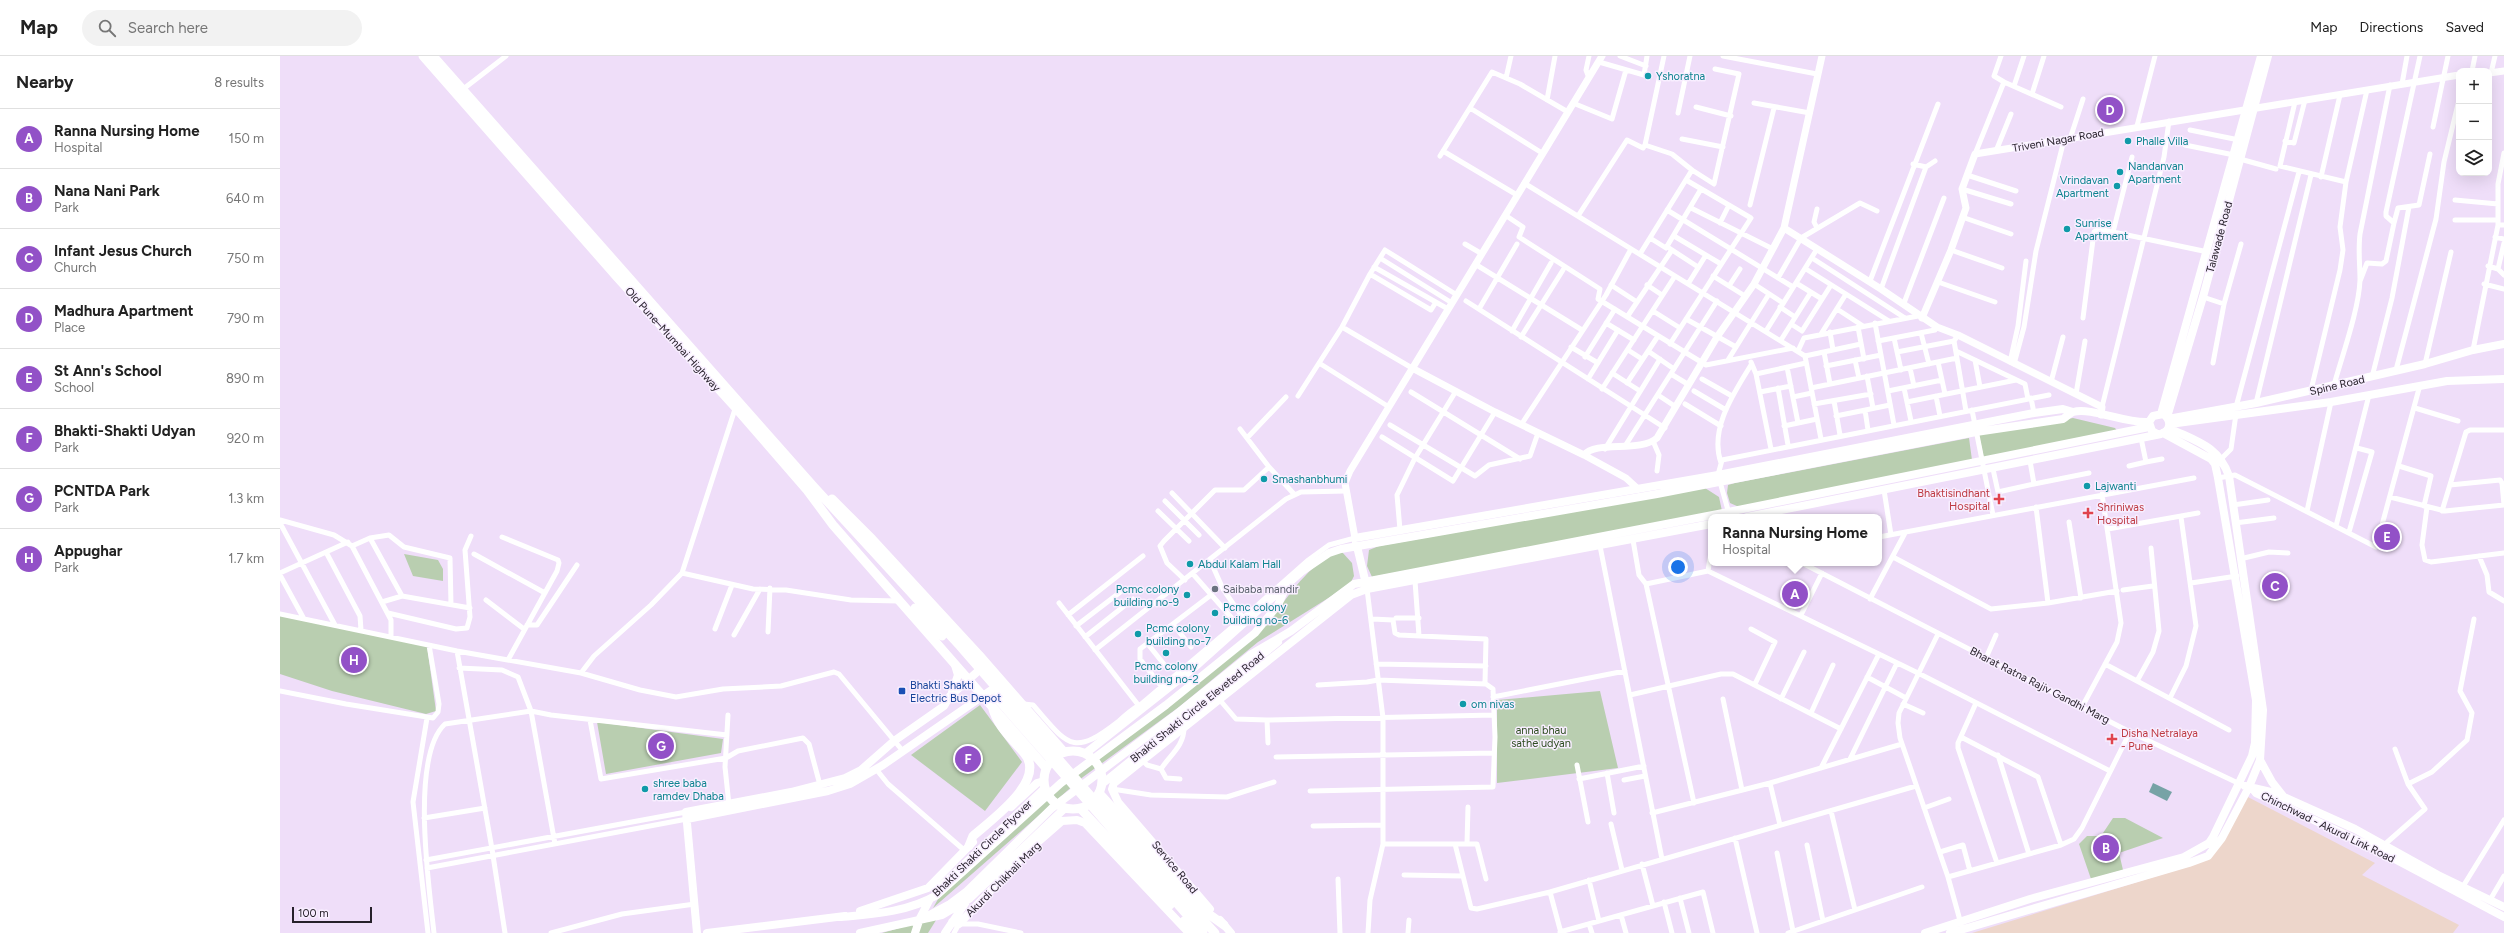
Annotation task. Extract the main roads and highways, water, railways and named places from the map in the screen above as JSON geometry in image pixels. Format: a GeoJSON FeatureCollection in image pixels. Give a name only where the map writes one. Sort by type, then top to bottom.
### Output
{"type":"FeatureCollection","features":[{"type":"Feature","properties":{"kind":"highway","name":"Old Pune–Mumbai Highway"},"geometry":{"type":"LineString","coordinates":[[423,56],[617,277],[738,405]]}},
{"type":"Feature","properties":{"kind":"highway","name":"Old Pune–Mumbai Highway"},"geometry":{"type":"LineString","coordinates":[[433,56],[811,488],[833,525],[953,659],[967,680],[982,697],[992,704],[1046,768]]}},
{"type":"Feature","properties":{"kind":"highway"},"geometry":{"type":"LineString","coordinates":[[811,488],[965,661],[1101,819],[1204,933]]}},
{"type":"Feature","properties":{"kind":"highway"},"geometry":{"type":"LineString","coordinates":[[811,488],[836,502],[987,664],[1064,752]]}},
{"type":"Feature","properties":{"kind":"highway"},"geometry":{"type":"LineString","coordinates":[[835,515],[960,646],[1109,817],[1215,933]]}},
{"type":"Feature","properties":{"kind":"highway"},"geometry":{"type":"LineString","coordinates":[[967,848],[973,836],[1022,790],[1030,772],[1028,759],[995,720],[992,704]]}},
{"type":"Feature","properties":{"kind":"highway"},"geometry":{"type":"LineString","coordinates":[[1075,750],[1086,753],[1099,766],[1102,784],[1099,793],[1091,802],[1080,808],[1065,808],[1053,800],[1044,784],[1046,768],[1053,758],[1064,752],[1075,750]]}},
{"type":"Feature","properties":{"kind":"highway"},"geometry":{"type":"LineString","coordinates":[[1099,793],[1210,915],[1224,925]]}},
{"type":"Feature","properties":{"kind":"highway"},"geometry":{"type":"LineString","coordinates":[[1080,808],[1191,931]]}},
{"type":"Feature","properties":{"kind":"main road","name":"Talawade Road"},"geometry":{"type":"LineString","coordinates":[[2165,424],[2250,109],[2261,56]]}},
{"type":"Feature","properties":{"kind":"main road","name":"Talawade Road"},"geometry":{"type":"LineString","coordinates":[[2237,157],[2238,140],[2268,56]]}},
{"type":"Feature","properties":{"kind":"main road","name":"Talawade Road"},"geometry":{"type":"LineString","coordinates":[[2165,424],[2203,297],[2211,253]]}},
{"type":"Feature","properties":{"kind":"main road","name":"Spine Road"},"geometry":{"type":"LineString","coordinates":[[2236,410],[2256,403],[2334,384],[2372,377],[2473,350],[2504,344]]}},
{"type":"Feature","properties":{"kind":"main road","name":"Spine Road"},"geometry":{"type":"LineString","coordinates":[[1982,466],[1993,469],[2141,438],[2165,424],[2236,410],[2331,402],[2420,385],[2475,379],[2504,380]]}},
{"type":"Feature","properties":{"kind":"main road"},"geometry":{"type":"LineString","coordinates":[[1708,525],[1633,540],[1367,589],[1355,538],[1638,489],[1719,479],[1974,424],[2034,413],[2063,409],[2073,412],[2102,411],[2136,423],[2149,425]]}},
{"type":"Feature","properties":{"kind":"main road"},"geometry":{"type":"LineString","coordinates":[[1086,753],[1142,707],[1155,700],[1286,586],[1329,553],[1976,432],[2063,419],[2073,412]]}},
{"type":"Feature","properties":{"kind":"main road"},"geometry":{"type":"LineString","coordinates":[[1925,933],[1960,920],[2194,853],[2209,843],[2217,832],[2240,784],[2255,743],[2256,700],[2239,576],[2240,559],[2229,476],[2223,460],[2210,448],[2152,416],[2149,425]]}},
{"type":"Feature","properties":{"kind":"main road"},"geometry":{"type":"LineString","coordinates":[[1775,514],[1884,490],[2149,425],[2165,424],[2215,464],[2239,576],[2263,702],[2260,760],[2251,788],[2222,838],[2208,856],[2138,879],[1963,928],[1950,933]]}},
{"type":"Feature","properties":{"kind":"main road"},"geometry":{"type":"LineString","coordinates":[[1734,514],[1982,466]]}},
{"type":"Feature","properties":{"kind":"main road"},"geometry":{"type":"LineString","coordinates":[[922,919],[950,904],[966,892],[1052,808],[1174,716],[1250,654],[1291,631],[1346,588],[1366,580],[1708,518]]}},
{"type":"Feature","properties":{"kind":"main road"},"geometry":{"type":"LineString","coordinates":[[707,933],[882,913],[920,904],[937,895],[1061,783],[1166,705],[1255,633],[1278,605],[1286,586]]}},
{"type":"Feature","properties":{"kind":"main road","name":"Service Road"},"geometry":{"type":"LineString","coordinates":[[1231,933],[1118,802],[1112,789],[1114,783],[1351,595],[1367,589]]}},
{"type":"Feature","properties":{"kind":"main road","name":"Bhakti Shakti Circle Eleveted Road"},"geometry":{"type":"LineString","coordinates":[[1102,784],[1291,631]]}},
{"type":"Feature","properties":{"kind":"main road"},"geometry":{"type":"LineString","coordinates":[[950,696],[958,674],[953,659]]}},
{"type":"Feature","properties":{"kind":"main road"},"geometry":{"type":"LineString","coordinates":[[729,808],[845,778],[861,770],[894,741],[938,710],[967,680],[987,664]]}},
{"type":"Feature","properties":{"kind":"main road"},"geometry":{"type":"LineString","coordinates":[[697,933],[687,815],[828,791],[850,784],[876,769],[1003,682]]}},
{"type":"Feature","properties":{"kind":"main road"},"geometry":{"type":"LineString","coordinates":[[938,710],[946,720]]}},
{"type":"Feature","properties":{"kind":"main road"},"geometry":{"type":"LineString","coordinates":[[2260,760],[2272,782],[2284,797]]}},
{"type":"Feature","properties":{"kind":"main road"},"geometry":{"type":"LineString","coordinates":[[841,917],[928,888],[967,848],[1037,783],[1044,784]]}},
{"type":"Feature","properties":{"kind":"main road","name":"Bhakti Shakti Circle Flyover"},"geometry":{"type":"LineString","coordinates":[[916,933],[920,918],[935,892],[1044,784]]}},
{"type":"Feature","properties":{"kind":"main road"},"geometry":{"type":"LineString","coordinates":[[2240,784],[2251,788]]}},
{"type":"Feature","properties":{"kind":"main road","name":"Chinchwad - Akurdi Link Road"},"geometry":{"type":"LineString","coordinates":[[2251,788],[2259,788],[2284,797],[2384,845],[2504,907]]}},
{"type":"Feature","properties":{"kind":"main road","name":"Chinchwad - Akurdi Link Road"},"geometry":{"type":"LineString","coordinates":[[2251,788],[2256,793],[2372,847],[2458,894],[2504,917]]}},
{"type":"Feature","properties":{"kind":"main road"},"geometry":{"type":"LineString","coordinates":[[860,933],[942,915],[968,898],[987,882],[1065,808]]}},
{"type":"Feature","properties":{"kind":"main road","name":"Akurdi Chikhali Marg"},"geometry":{"type":"LineString","coordinates":[[945,933],[1030,849],[1062,822],[1077,820],[1085,823],[1191,931]]}},
{"type":"Feature","properties":{"kind":"main road"},"geometry":{"type":"LineString","coordinates":[[956,923],[968,898]]}},
{"type":"Feature","properties":{"kind":"place","name":"Yshoratna"},"geometry":{"type":"Point","coordinates":[1648,76]}},
{"type":"Feature","properties":{"kind":"place","name":"Madhura Apartment"},"geometry":{"type":"Point","coordinates":[2110,110]}},
{"type":"Feature","properties":{"kind":"place","name":"Phalle Villa"},"geometry":{"type":"Point","coordinates":[2128,141]}},
{"type":"Feature","properties":{"kind":"place","name":"Nandanvan Apartment"},"geometry":{"type":"Point","coordinates":[2120,172]}},
{"type":"Feature","properties":{"kind":"place","name":"Vrindavan Apartment"},"geometry":{"type":"Point","coordinates":[2117,186]}},
{"type":"Feature","properties":{"kind":"place","name":"Sunrise Apartment"},"geometry":{"type":"Point","coordinates":[2067,229]}},
{"type":"Feature","properties":{"kind":"place","name":"Smashanbhumi"},"geometry":{"type":"Point","coordinates":[1264,479]}},
{"type":"Feature","properties":{"kind":"place","name":"Lajwanti"},"geometry":{"type":"Point","coordinates":[2087,486]}},
{"type":"Feature","properties":{"kind":"place","name":"Bhaktisindhant Hospital"},"geometry":{"type":"Point","coordinates":[1999,499]}},
{"type":"Feature","properties":{"kind":"place","name":"Shriniwas Hospital"},"geometry":{"type":"Point","coordinates":[2088,513]}},
{"type":"Feature","properties":{"kind":"place","name":"St Ann's School"},"geometry":{"type":"Point","coordinates":[2387,537]}},
{"type":"Feature","properties":{"kind":"place","name":"Abdul Kalam Hall"},"geometry":{"type":"Point","coordinates":[1190,564]}},
{"type":"Feature","properties":{"kind":"place","name":"Infant Jesus Church"},"geometry":{"type":"Point","coordinates":[2275,586]}},
{"type":"Feature","properties":{"kind":"place","name":"Saibaba mandir"},"geometry":{"type":"Point","coordinates":[1215,589]}},
{"type":"Feature","properties":{"kind":"place","name":"Ranna Nursing Home"},"geometry":{"type":"Point","coordinates":[1795,594]}},
{"type":"Feature","properties":{"kind":"place","name":"Pcmc colony building no-9"},"geometry":{"type":"Point","coordinates":[1187,595]}},
{"type":"Feature","properties":{"kind":"place","name":"Pcmc colony building no-6"},"geometry":{"type":"Point","coordinates":[1215,613]}},
{"type":"Feature","properties":{"kind":"place","name":"Pcmc colony building no-7"},"geometry":{"type":"Point","coordinates":[1138,634]}},
{"type":"Feature","properties":{"kind":"place","name":"Pcmc colony building no-2"},"geometry":{"type":"Point","coordinates":[1166,653]}},
{"type":"Feature","properties":{"kind":"place","name":"Appughar"},"geometry":{"type":"Point","coordinates":[354,660]}},
{"type":"Feature","properties":{"kind":"place","name":"Bhakti Shakti Electric Bus Depot"},"geometry":{"type":"Point","coordinates":[902,691]}},
{"type":"Feature","properties":{"kind":"place","name":"om nivas"},"geometry":{"type":"Point","coordinates":[1463,704]}},
{"type":"Feature","properties":{"kind":"place","name":"Disha Netralaya - Pune"},"geometry":{"type":"Point","coordinates":[2112,739]}},
{"type":"Feature","properties":{"kind":"place","name":"PCNTDA Park"},"geometry":{"type":"Point","coordinates":[661,746]}},
{"type":"Feature","properties":{"kind":"place","name":"Bhakti-Shakti Udyan"},"geometry":{"type":"Point","coordinates":[968,759]}},
{"type":"Feature","properties":{"kind":"place","name":"shree baba ramdev Dhaba"},"geometry":{"type":"Point","coordinates":[645,789]}},
{"type":"Feature","properties":{"kind":"place","name":"Nana Nani Park"},"geometry":{"type":"Point","coordinates":[2106,848]}},
{"type":"Feature","properties":{"kind":"park label","name":"anna bhau sathe udyan"},"geometry":{"type":"Point","coordinates":[1541,736]}}]}
